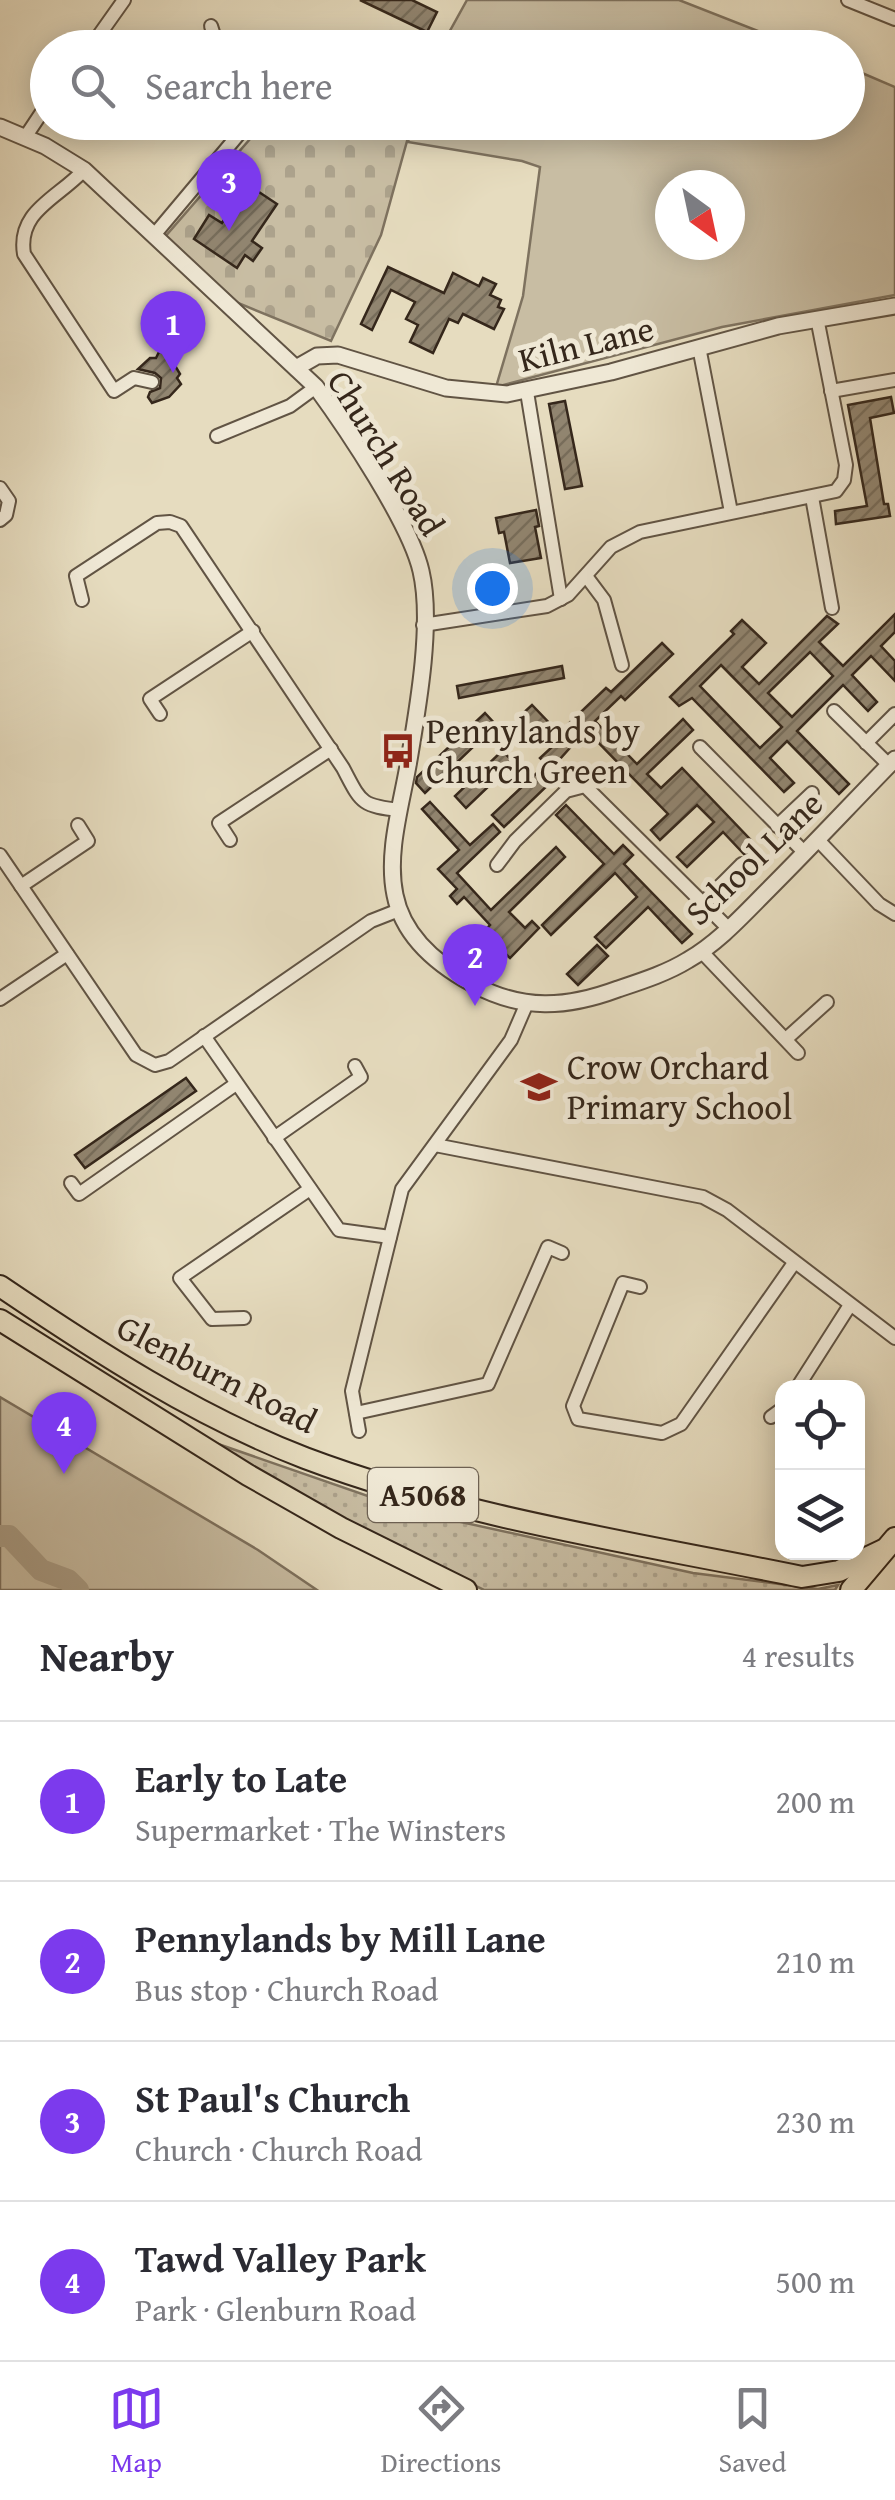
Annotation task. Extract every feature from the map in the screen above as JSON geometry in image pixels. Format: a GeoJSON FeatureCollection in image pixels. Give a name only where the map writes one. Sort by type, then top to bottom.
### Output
{"type":"FeatureCollection","features":[{"type":"Feature","properties":{"kind":"main road","name":"Glenburn Road"},"geometry":{"type":"LineString","coordinates":[[0,1286],[76,1337],[210,1415],[305,1458],[390,1487],[534,1522],[802,1577],[840,1570],[889,1544]]}},
{"type":"Feature","properties":{"kind":"main road","name":"Glenburn Road"},"geometry":{"type":"LineString","coordinates":[[0,1320],[248,1475],[341,1528],[466,1590]]}},
{"type":"Feature","properties":{"kind":"main road"},"geometry":{"type":"LineString","coordinates":[[851,1590],[889,1544]]}},
{"type":"Feature","properties":{"kind":"street"},"geometry":{"type":"LineString","coordinates":[[103,30],[124,0]]}},
{"type":"Feature","properties":{"kind":"street"},"geometry":{"type":"LineString","coordinates":[[848,0],[895,19]]}},
{"type":"Feature","properties":{"kind":"street"},"geometry":{"type":"LineString","coordinates":[[211,26],[212,30]]}},
{"type":"Feature","properties":{"kind":"street","name":"Church Road"},"geometry":{"type":"LineString","coordinates":[[0,127],[30,138]]}},
{"type":"Feature","properties":{"kind":"street"},"geometry":{"type":"LineString","coordinates":[[26,136],[30,130]]}},
{"type":"Feature","properties":{"kind":"street","name":"Church Road"},"geometry":{"type":"LineString","coordinates":[[33,140],[84,170],[316,388],[343,426],[414,551],[424,584],[423,625],[414,727],[393,872],[399,910]]}},
{"type":"Feature","properties":{"kind":"street"},"geometry":{"type":"LineString","coordinates":[[156,234],[233,140]]}},
{"type":"Feature","properties":{"kind":"street"},"geometry":{"type":"LineString","coordinates":[[84,170],[30,217],[21,235],[24,254],[114,391],[134,378],[152,382]]}},
{"type":"Feature","properties":{"kind":"street","name":"Kiln Lane"},"geometry":{"type":"LineString","coordinates":[[296,368],[317,356],[338,355],[467,392],[527,392],[818,318],[895,306]]}},
{"type":"Feature","properties":{"kind":"street"},"geometry":{"type":"LineString","coordinates":[[423,625],[547,606],[586,576],[611,547],[640,532],[836,490],[846,472],[818,318]]}},
{"type":"Feature","properties":{"kind":"street"},"geometry":{"type":"LineString","coordinates":[[699,347],[731,512]]}},
{"type":"Feature","properties":{"kind":"street"},"geometry":{"type":"LineString","coordinates":[[831,391],[895,380]]}},
{"type":"Feature","properties":{"kind":"street"},"geometry":{"type":"LineString","coordinates":[[217,436],[290,406],[316,388]]}},
{"type":"Feature","properties":{"kind":"street"},"geometry":{"type":"LineString","coordinates":[[527,392],[561,599]]}},
{"type":"Feature","properties":{"kind":"street"},"geometry":{"type":"LineString","coordinates":[[0,488],[9,501],[6,516],[0,520]]}},
{"type":"Feature","properties":{"kind":"street"},"geometry":{"type":"LineString","coordinates":[[812,497],[832,608]]}},
{"type":"Feature","properties":{"kind":"street"},"geometry":{"type":"LineString","coordinates":[[82,600],[76,576],[150,526],[170,522],[187,532],[358,798],[373,807],[400,810]]}},
{"type":"Feature","properties":{"kind":"street"},"geometry":{"type":"LineString","coordinates":[[586,576],[604,600],[622,665]]}},
{"type":"Feature","properties":{"kind":"street"},"geometry":{"type":"LineString","coordinates":[[160,714],[150,699],[252,631]]}},
{"type":"Feature","properties":{"kind":"street"},"geometry":{"type":"LineString","coordinates":[[834,711],[892,762]]}},
{"type":"Feature","properties":{"kind":"street"},"geometry":{"type":"LineString","coordinates":[[866,742],[895,714]]}},
{"type":"Feature","properties":{"kind":"street"},"geometry":{"type":"LineString","coordinates":[[700,747],[805,853]]}},
{"type":"Feature","properties":{"kind":"street"},"geometry":{"type":"LineString","coordinates":[[230,840],[219,823],[330,749]]}},
{"type":"Feature","properties":{"kind":"street","name":"School Lane"},"geometry":{"type":"LineString","coordinates":[[527,1003],[556,1006],[582,1002],[673,968],[702,951],[729,929],[892,762]]}},
{"type":"Feature","properties":{"kind":"street"},"geometry":{"type":"LineString","coordinates":[[497,865],[515,841],[566,791],[586,786],[729,929]]}},
{"type":"Feature","properties":{"kind":"street"},"geometry":{"type":"LineString","coordinates":[[777,826],[812,792]]}},
{"type":"Feature","properties":{"kind":"street"},"geometry":{"type":"LineString","coordinates":[[21,886],[88,841],[78,826]]}},
{"type":"Feature","properties":{"kind":"street"},"geometry":{"type":"LineString","coordinates":[[818,840],[879,904],[895,914]]}},
{"type":"Feature","properties":{"kind":"street"},"geometry":{"type":"LineString","coordinates":[[0,855],[141,1060],[162,1064],[371,920],[399,910],[410,931],[442,964],[484,990],[527,1003],[512,1040],[402,1189],[352,1391],[359,1431]]}},
{"type":"Feature","properties":{"kind":"street"},"geometry":{"type":"LineString","coordinates":[[703,903],[742,864]]}},
{"type":"Feature","properties":{"kind":"street"},"geometry":{"type":"LineString","coordinates":[[702,951],[798,1053]]}},
{"type":"Feature","properties":{"kind":"street"},"geometry":{"type":"LineString","coordinates":[[0,998],[68,954]]}},
{"type":"Feature","properties":{"kind":"street"},"geometry":{"type":"LineString","coordinates":[[786,1039],[826,1002]]}},
{"type":"Feature","properties":{"kind":"street"},"geometry":{"type":"LineString","coordinates":[[204,1036],[339,1230],[390,1237]]}},
{"type":"Feature","properties":{"kind":"street"},"geometry":{"type":"LineString","coordinates":[[274,1138],[360,1077],[355,1066]]}},
{"type":"Feature","properties":{"kind":"street"},"geometry":{"type":"LineString","coordinates":[[71,1182],[78,1194],[236,1084]]}},
{"type":"Feature","properties":{"kind":"street"},"geometry":{"type":"LineString","coordinates":[[435,1145],[703,1198],[726,1210],[895,1338]]}},
{"type":"Feature","properties":{"kind":"street"},"geometry":{"type":"LineString","coordinates":[[244,1318],[212,1319],[180,1278],[310,1188]]}},
{"type":"Feature","properties":{"kind":"street"},"geometry":{"type":"LineString","coordinates":[[356,1412],[488,1384],[548,1246],[562,1252]]}},
{"type":"Feature","properties":{"kind":"street"},"geometry":{"type":"LineString","coordinates":[[640,1287],[624,1283],[573,1406],[578,1419],[662,1434],[682,1424],[794,1263]]}},
{"type":"Feature","properties":{"kind":"street"},"geometry":{"type":"LineString","coordinates":[[801,1380],[850,1306]]}},
{"type":"Feature","properties":{"kind":"green space"},"geometry":{"type":"Polygon","coordinates":[[[467,0],[679,0],[756,30],[450,30],[467,0]]]}},
{"type":"Feature","properties":{"kind":"green space"},"geometry":{"type":"Polygon","coordinates":[[[865,74],[895,87],[895,295],[722,327],[496,387],[523,296],[540,167],[408,142],[865,140],[865,74]]]}},
{"type":"Feature","properties":{"kind":"green space"},"geometry":{"type":"Polygon","coordinates":[[[249,140],[407,140],[381,235],[331,341],[238,303],[164,238],[249,140]]]}},
{"type":"Feature","properties":{"kind":"green space"},"geometry":{"type":"Polygon","coordinates":[[[0,1397],[258,1550],[317,1590],[0,1590],[0,1397]]]}},
{"type":"Feature","properties":{"kind":"green space"},"geometry":{"type":"Polygon","coordinates":[[[195,1436],[411,1511],[693,1573],[818,1589],[838,1585],[835,1590],[484,1590],[314,1508],[195,1436]]]}},
{"type":"Feature","properties":{"kind":"building"},"geometry":{"type":"Polygon","coordinates":[[[360,0],[412,0],[437,12],[428,30],[360,0]]]}},
{"type":"Feature","properties":{"kind":"building"},"geometry":{"type":"Polygon","coordinates":[[[247,184],[277,204],[252,241],[262,248],[253,261],[245,255],[237,268],[194,239],[209,215],[222,223],[247,184]]]}},
{"type":"Feature","properties":{"kind":"building"},"geometry":{"type":"Polygon","coordinates":[[[388,267],[444,293],[453,273],[479,286],[483,278],[496,284],[490,295],[501,300],[498,307],[504,309],[494,329],[463,314],[458,323],[449,319],[433,353],[410,342],[418,325],[406,319],[415,302],[391,290],[372,330],[361,324],[388,267]]]}},
{"type":"Feature","properties":{"kind":"building"},"geometry":{"type":"Polygon","coordinates":[[[175,345],[179,351],[174,364],[181,384],[169,397],[152,403],[148,397],[160,388],[161,378],[138,369],[175,345]]]}},
{"type":"Feature","properties":{"kind":"building"},"geometry":{"type":"Polygon","coordinates":[[[891,397],[894,413],[870,418],[884,504],[888,504],[890,516],[836,524],[835,511],[867,506],[848,405],[891,397]]]}},
{"type":"Feature","properties":{"kind":"building"},"geometry":{"type":"Polygon","coordinates":[[[565,401],[582,486],[565,489],[549,404],[565,401]]]}},
{"type":"Feature","properties":{"kind":"building"},"geometry":{"type":"Polygon","coordinates":[[[536,510],[541,558],[510,563],[504,532],[499,533],[496,518],[536,510]]]}},
{"type":"Feature","properties":{"kind":"building"},"geometry":{"type":"Polygon","coordinates":[[[895,614],[895,632],[881,646],[895,661],[895,681],[871,656],[852,675],[877,702],[868,711],[843,685],[797,731],[849,784],[839,794],[787,741],[770,758],[794,783],[784,792],[692,698],[679,706],[670,697],[734,634],[731,631],[742,620],[766,643],[742,667],[759,684],[827,616],[838,624],[819,642],[843,666],[895,614]],[[810,652],[768,693],[792,717],[833,676],[810,652]],[[721,665],[700,686],[760,748],[782,727],[721,665]]]}},
{"type":"Feature","properties":{"kind":"building"},"geometry":{"type":"Polygon","coordinates":[[[662,643],[673,654],[625,700],[621,696],[595,721],[637,764],[683,719],[693,730],[647,774],[661,788],[682,768],[770,860],[759,870],[723,832],[687,867],[677,857],[714,822],[697,805],[660,840],[651,830],[668,814],[586,730],[551,769],[540,758],[551,748],[520,716],[532,705],[559,733],[606,688],[611,692],[662,643]]]}},
{"type":"Feature","properties":{"kind":"building"},"geometry":{"type":"Polygon","coordinates":[[[562,666],[564,678],[459,698],[457,686],[562,666]]]}},
{"type":"Feature","properties":{"kind":"building"},"geometry":{"type":"Polygon","coordinates":[[[485,713],[496,725],[425,793],[416,783],[417,777],[485,713]]]}},
{"type":"Feature","properties":{"kind":"building"},"geometry":{"type":"Polygon","coordinates":[[[502,751],[514,762],[466,808],[455,796],[502,751]]]}},
{"type":"Feature","properties":{"kind":"building"},"geometry":{"type":"Polygon","coordinates":[[[540,770],[551,782],[504,827],[492,815],[540,770]]]}},
{"type":"Feature","properties":{"kind":"building"},"geometry":{"type":"Polygon","coordinates":[[[430,802],[470,845],[493,824],[500,832],[457,873],[491,910],[556,847],[565,857],[509,912],[525,928],[532,921],[539,928],[510,958],[491,940],[485,946],[477,939],[490,925],[464,897],[457,904],[450,896],[457,889],[438,869],[459,850],[422,809],[430,802]]]}},
{"type":"Feature","properties":{"kind":"building"},"geometry":{"type":"Polygon","coordinates":[[[566,805],[614,854],[623,845],[633,855],[624,864],[692,934],[682,943],[648,907],[606,948],[595,937],[637,897],[615,873],[551,935],[542,925],[604,864],[556,815],[566,805]]]}},
{"type":"Feature","properties":{"kind":"building"},"geometry":{"type":"Polygon","coordinates":[[[597,945],[608,956],[578,985],[567,974],[597,945]]]}},
{"type":"Feature","properties":{"kind":"building"},"geometry":{"type":"Polygon","coordinates":[[[186,1078],[196,1091],[85,1168],[75,1155],[186,1078]]]}},
{"type":"Feature","properties":{"kind":"waterway"},"geometry":{"type":"LineString","coordinates":[[0,1536],[9,1536],[41,1570],[68,1580],[78,1590]]}},
{"type":"Feature","properties":{"kind":"place","name":"St Paul's Church"},"geometry":{"type":"Point","coordinates":[229,231]}},
{"type":"Feature","properties":{"kind":"place","name":"Early to Late"},"geometry":{"type":"Point","coordinates":[173,373]}},
{"type":"Feature","properties":{"kind":"place","name":"Pennylands by Church Green"},"geometry":{"type":"Point","coordinates":[398,751]}},
{"type":"Feature","properties":{"kind":"place","name":"Pennylands by Mill Lane"},"geometry":{"type":"Point","coordinates":[475,1006]}},
{"type":"Feature","properties":{"kind":"place","name":"Crow Orchard Primary School"},"geometry":{"type":"Point","coordinates":[539,1087]}},
{"type":"Feature","properties":{"kind":"place","name":"Tawd Valley Park"},"geometry":{"type":"Point","coordinates":[64,1474]}}]}
